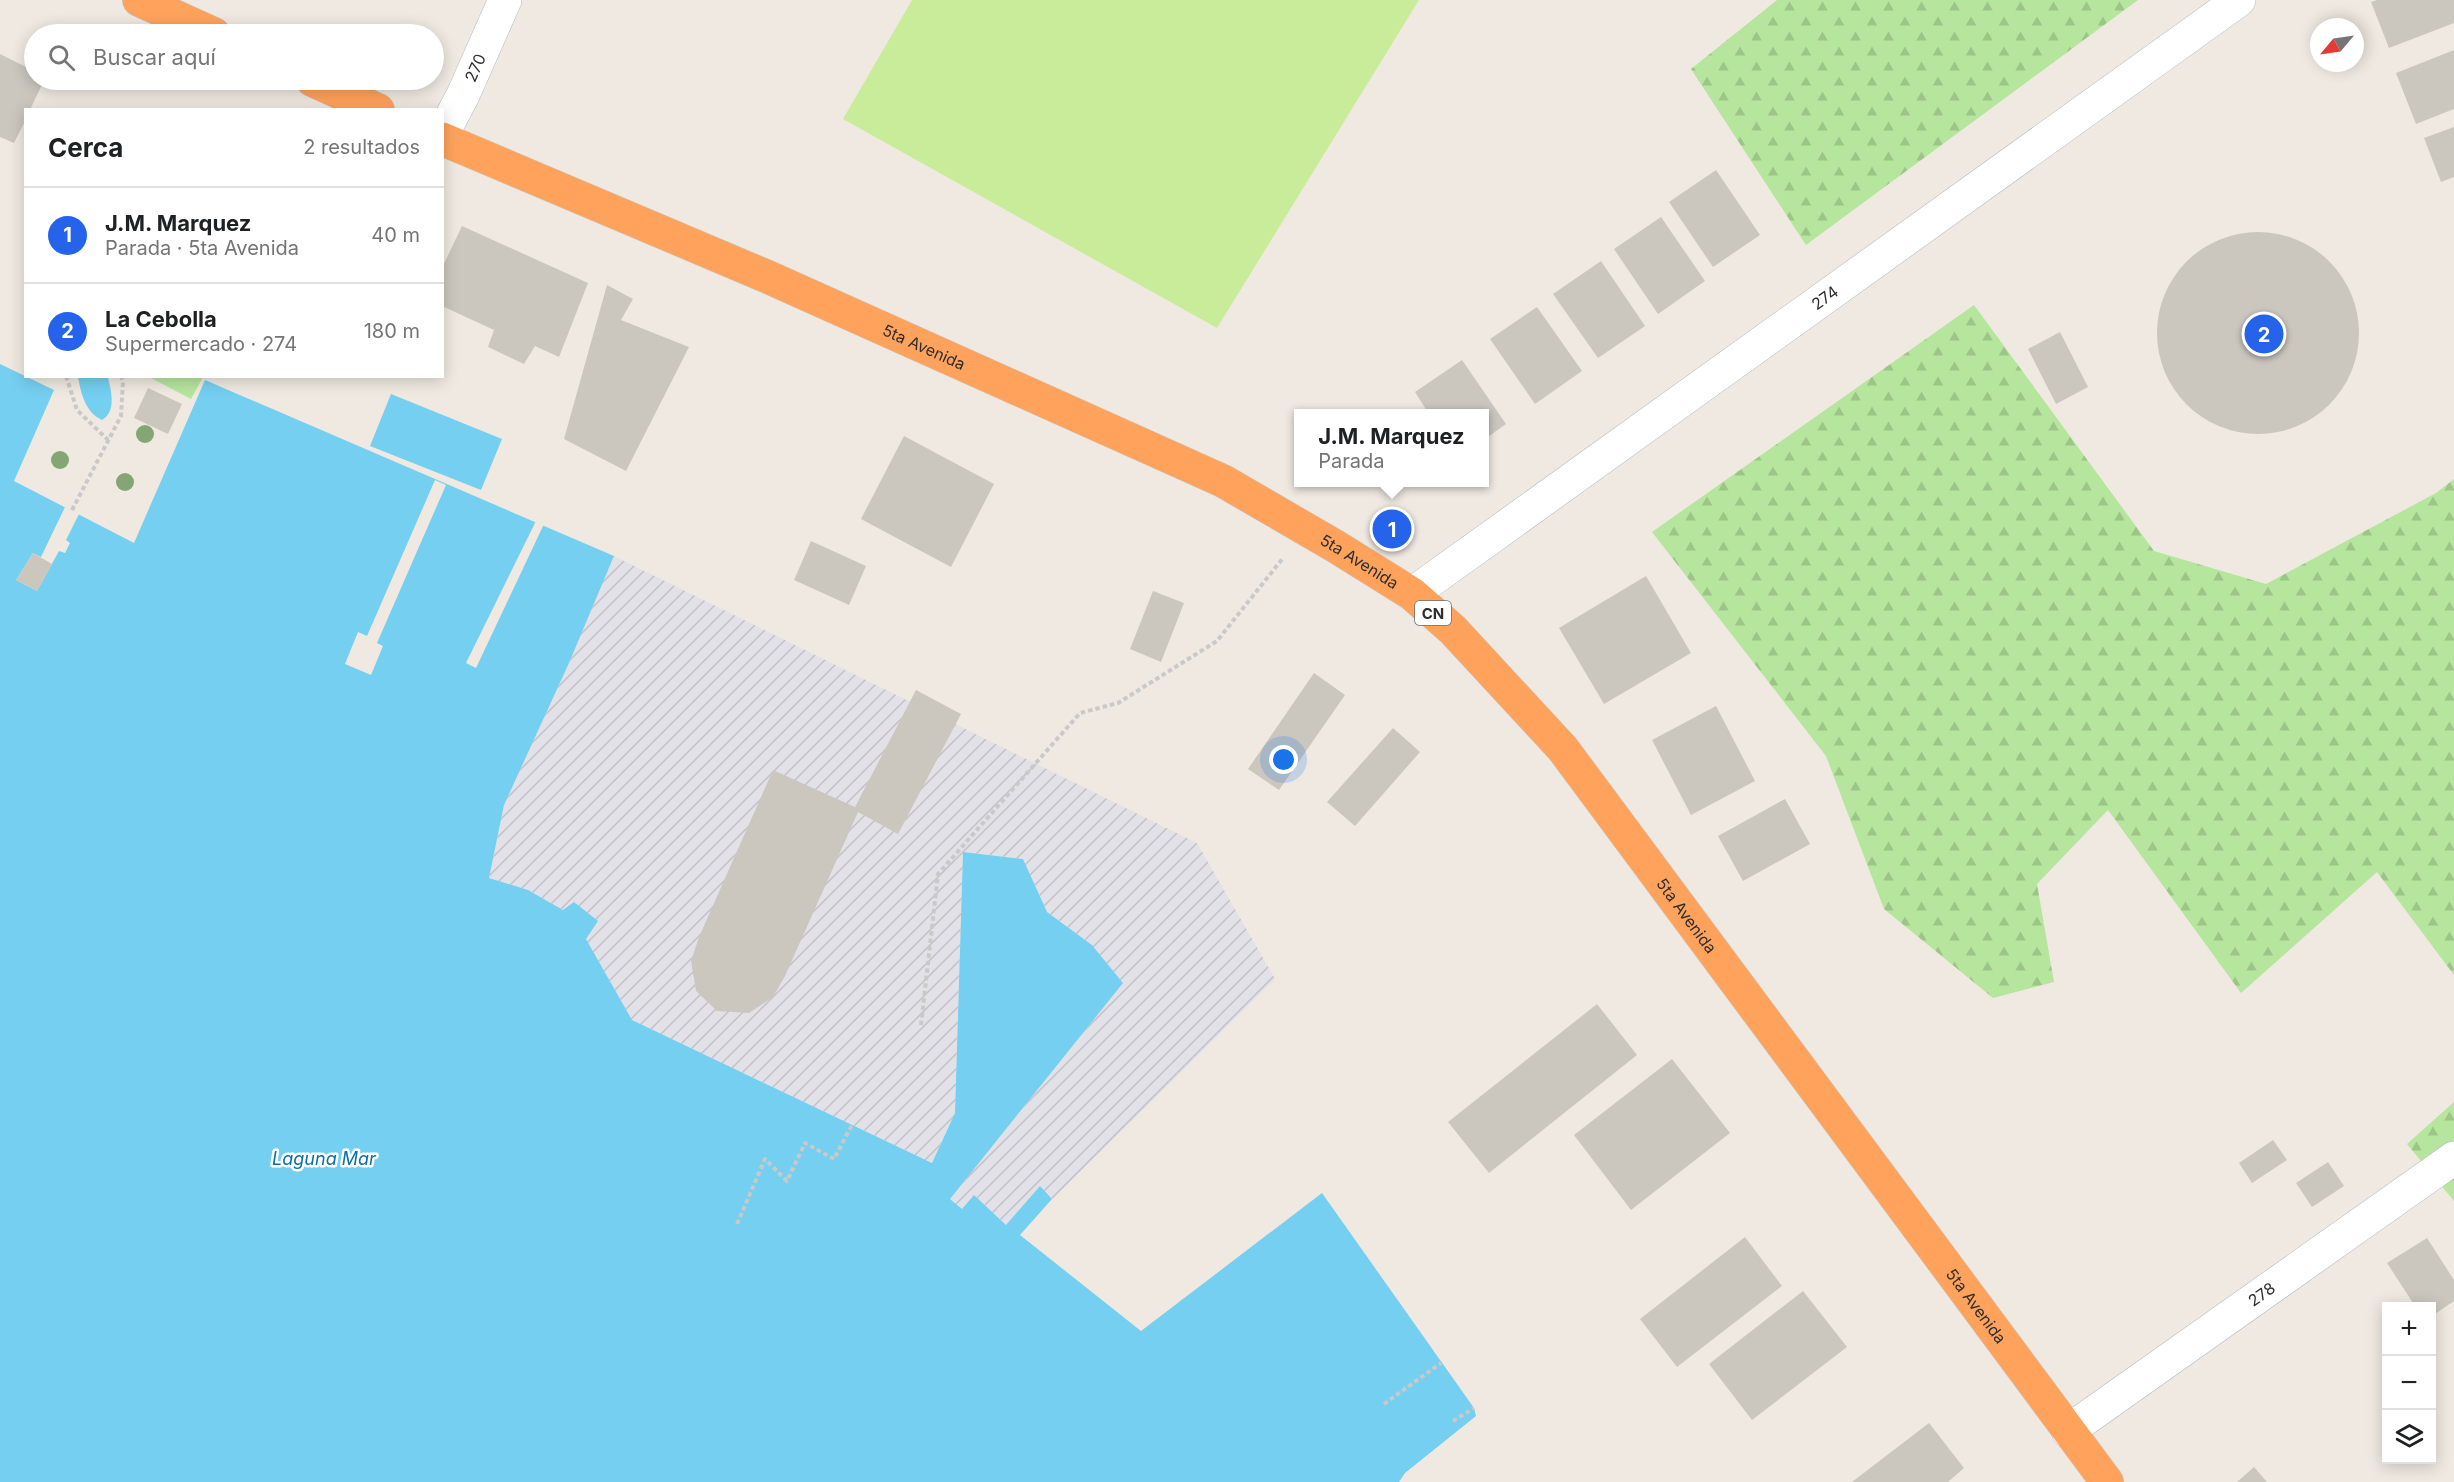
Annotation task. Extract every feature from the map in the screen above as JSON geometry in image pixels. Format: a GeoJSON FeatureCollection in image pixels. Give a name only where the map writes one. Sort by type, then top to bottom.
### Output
{"type":"FeatureCollection","features":[{"type":"Feature","properties":{"kind":"highway"},"geometry":{"type":"LineString","coordinates":[[139,0],[192,24]]}},
{"type":"Feature","properties":{"kind":"highway"},"geometry":{"type":"LineString","coordinates":[[334,90],[374,108]]}},
{"type":"Feature","properties":{"kind":"highway","name":"5ta Avenida"},"geometry":{"type":"LineString","coordinates":[[444,138],[768,277],[1223,481],[1412,594],[1453,630],[1563,749],[2107,1482]]}},
{"type":"Feature","properties":{"kind":"street","name":"270"},"geometry":{"type":"LineString","coordinates":[[444,133],[505,0]]}},
{"type":"Feature","properties":{"kind":"street","name":"274"},"geometry":{"type":"LineString","coordinates":[[1412,594],[2239,0]]}},
{"type":"Feature","properties":{"kind":"street","name":"278"},"geometry":{"type":"LineString","coordinates":[[2068,1431],[2454,1158]]}},
{"type":"Feature","properties":{"kind":"path"},"geometry":{"type":"LineString","coordinates":[[67,378],[77,410],[108,440]]}},
{"type":"Feature","properties":{"kind":"path"},"geometry":{"type":"LineString","coordinates":[[72,510],[122,416],[122,378]]}},
{"type":"Feature","properties":{"kind":"path"},"geometry":{"type":"LineString","coordinates":[[921,1025],[938,873],[1080,713],[1118,703],[1217,640],[1306,529]]}},
{"type":"Feature","properties":{"kind":"path"},"geometry":{"type":"LineString","coordinates":[[737,1224],[765,1159],[787,1181],[805,1143],[834,1159],[852,1125]]}},
{"type":"Feature","properties":{"kind":"path"},"geometry":{"type":"LineString","coordinates":[[1384,1404],[1441,1363]]}},
{"type":"Feature","properties":{"kind":"path"},"geometry":{"type":"LineString","coordinates":[[1453,1421],[1474,1408]]}},
{"type":"Feature","properties":{"kind":"shaded area"},"geometry":{"type":"Polygon","coordinates":[[[614,556],[1197,843],[1275,979],[1053,1199],[1040,1187],[1006,1225],[974,1195],[962,1210],[950,1199],[1123,983],[1092,945],[1047,912],[1023,859],[963,852],[955,1113],[932,1163],[632,1020],[586,939],[597,921],[563,910],[528,890],[489,878],[504,805],[569,663],[614,556]]]}},
{"type":"Feature","properties":{"kind":"green space"},"geometry":{"type":"Polygon","coordinates":[[[912,0],[1419,0],[1217,328],[843,119],[912,0]]]}},
{"type":"Feature","properties":{"kind":"green space"},"geometry":{"type":"Polygon","coordinates":[[[1777,0],[2138,0],[1806,245],[1691,69],[1777,0]]]}},
{"type":"Feature","properties":{"kind":"green space"},"geometry":{"type":"Polygon","coordinates":[[[1974,305],[2154,551],[2266,584],[2436,493],[2454,479],[2454,975],[2377,872],[2241,993],[2108,810],[2037,884],[2054,982],[1993,998],[1884,909],[1826,756],[1652,532],[1974,305]]]}},
{"type":"Feature","properties":{"kind":"green space"},"geometry":{"type":"Polygon","coordinates":[[[151,378],[202,378],[191,399],[151,378]]]}},
{"type":"Feature","properties":{"kind":"green space"},"geometry":{"type":"Polygon","coordinates":[[[2454,1102],[2454,1201],[2407,1144],[2454,1102]]]}},
{"type":"Feature","properties":{"kind":"water","name":"Laguna Mar"},"geometry":{"type":"Polygon","coordinates":[[[0,364],[24,376],[24,378],[29,378],[54,390],[14,481],[134,543],[205,380],[614,556],[569,663],[504,805],[489,878],[528,890],[563,910],[574,902],[598,921],[586,939],[632,1020],[932,1163],[955,1113],[963,852],[1023,859],[1047,912],[1092,945],[1123,983],[950,1199],[962,1209],[974,1195],[1006,1225],[1040,1186],[1052,1199],[1020,1235],[1141,1331],[1322,1193],[1474,1408],[1476,1416],[1405,1473],[1399,1482],[0,1482],[0,364]]]}},
{"type":"Feature","properties":{"kind":"water"},"geometry":{"type":"Polygon","coordinates":[[[78,378],[108,378],[111,406],[107,416],[102,420],[96,417],[82,396],[78,378]]]}},
{"type":"Feature","properties":{"kind":"water"},"geometry":{"type":"Polygon","coordinates":[[[391,394],[502,439],[481,490],[370,446],[391,394]]]}},
{"type":"Feature","properties":{"kind":"pier"},"geometry":{"type":"Polygon","coordinates":[[[435,480],[446,485],[377,643],[383,646],[371,675],[345,664],[358,632],[367,636],[435,480]]]}},
{"type":"Feature","properties":{"kind":"pier"},"geometry":{"type":"Polygon","coordinates":[[[65,507],[79,514],[66,540],[70,543],[65,553],[59,551],[37,591],[16,580],[33,553],[41,557],[65,507]]]}},
{"type":"Feature","properties":{"kind":"pier"},"geometry":{"type":"Polygon","coordinates":[[[536,521],[544,524],[476,668],[466,663],[536,521]]]}},
{"type":"Feature","properties":{"kind":"building"},"geometry":{"type":"Polygon","coordinates":[[[2377,0],[2454,0],[2454,23],[2389,48],[2371,2],[2377,0]]]}},
{"type":"Feature","properties":{"kind":"building"},"geometry":{"type":"Polygon","coordinates":[[[2454,50],[2454,109],[2416,124],[2396,73],[2454,50]]]}},
{"type":"Feature","properties":{"kind":"building"},"geometry":{"type":"Polygon","coordinates":[[[0,54],[24,66],[24,90],[39,90],[31,108],[24,108],[24,123],[14,143],[0,137],[0,54]]]}},
{"type":"Feature","properties":{"kind":"building"},"geometry":{"type":"Polygon","coordinates":[[[2454,127],[2454,177],[2441,182],[2424,138],[2454,127]]]}},
{"type":"Feature","properties":{"kind":"building"},"geometry":{"type":"Polygon","coordinates":[[[1716,170],[1760,235],[1713,267],[1669,202],[1716,170]]]}},
{"type":"Feature","properties":{"kind":"building"},"geometry":{"type":"Polygon","coordinates":[[[1661,217],[1705,281],[1658,314],[1614,249],[1661,217]]]}},
{"type":"Feature","properties":{"kind":"building"},"geometry":{"type":"Polygon","coordinates":[[[462,226],[588,283],[559,357],[535,346],[524,364],[488,347],[494,330],[444,307],[444,264],[462,226]]]}},
{"type":"Feature","properties":{"kind":"building"},"geometry":{"type":"Polygon","coordinates":[[[2248,232],[2268,232],[2297,239],[2330,261],[2352,294],[2359,333],[2352,372],[2330,405],[2297,427],[2268,434],[2248,434],[2219,427],[2186,405],[2164,372],[2157,343],[2157,323],[2164,294],[2186,261],[2219,239],[2248,232]]]}},
{"type":"Feature","properties":{"kind":"building"},"geometry":{"type":"Polygon","coordinates":[[[1601,261],[1645,326],[1598,358],[1553,294],[1601,261]]]}},
{"type":"Feature","properties":{"kind":"building"},"geometry":{"type":"Polygon","coordinates":[[[607,285],[633,299],[621,320],[689,347],[626,471],[564,439],[607,285]]]}},
{"type":"Feature","properties":{"kind":"building"},"geometry":{"type":"Polygon","coordinates":[[[1537,307],[1582,371],[1535,404],[1490,339],[1537,307]]]}},
{"type":"Feature","properties":{"kind":"building"},"geometry":{"type":"Polygon","coordinates":[[[2060,332],[2088,387],[2056,404],[2028,349],[2060,332]]]}},
{"type":"Feature","properties":{"kind":"building"},"geometry":{"type":"Polygon","coordinates":[[[1462,360],[1506,424],[1489,436],[1489,409],[1426,409],[1415,392],[1462,360]]]}},
{"type":"Feature","properties":{"kind":"building"},"geometry":{"type":"Polygon","coordinates":[[[148,388],[182,404],[168,434],[134,418],[148,388]]]}},
{"type":"Feature","properties":{"kind":"building"},"geometry":{"type":"Polygon","coordinates":[[[904,436],[994,484],[951,567],[861,519],[904,436]]]}},
{"type":"Feature","properties":{"kind":"building"},"geometry":{"type":"Polygon","coordinates":[[[811,541],[866,566],[849,605],[794,580],[811,541]]]}},
{"type":"Feature","properties":{"kind":"building"},"geometry":{"type":"Polygon","coordinates":[[[33,553],[52,564],[37,591],[16,580],[33,553]]]}},
{"type":"Feature","properties":{"kind":"building"},"geometry":{"type":"Polygon","coordinates":[[[1646,576],[1691,653],[1604,704],[1559,628],[1646,576]]]}},
{"type":"Feature","properties":{"kind":"building"},"geometry":{"type":"Polygon","coordinates":[[[1153,591],[1184,603],[1161,662],[1130,649],[1153,591]]]}},
{"type":"Feature","properties":{"kind":"building"},"geometry":{"type":"Polygon","coordinates":[[[1314,673],[1345,695],[1279,790],[1248,769],[1314,673]]]}},
{"type":"Feature","properties":{"kind":"building"},"geometry":{"type":"Polygon","coordinates":[[[916,690],[961,714],[898,834],[858,812],[785,976],[773,997],[749,1013],[717,1011],[696,991],[691,961],[699,937],[773,770],[855,807],[916,690]]]}},
{"type":"Feature","properties":{"kind":"building"},"geometry":{"type":"Polygon","coordinates":[[[1716,706],[1755,781],[1691,815],[1652,740],[1716,706]]]}},
{"type":"Feature","properties":{"kind":"building"},"geometry":{"type":"Polygon","coordinates":[[[1393,728],[1420,752],[1355,826],[1327,802],[1393,728]]]}},
{"type":"Feature","properties":{"kind":"building"},"geometry":{"type":"Polygon","coordinates":[[[1785,799],[1810,844],[1743,881],[1718,836],[1785,799]]]}},
{"type":"Feature","properties":{"kind":"building"},"geometry":{"type":"Polygon","coordinates":[[[1597,1004],[1637,1055],[1489,1173],[1448,1122],[1597,1004]]]}},
{"type":"Feature","properties":{"kind":"building"},"geometry":{"type":"Polygon","coordinates":[[[1672,1059],[1730,1133],[1631,1210],[1574,1135],[1672,1059]]]}},
{"type":"Feature","properties":{"kind":"building"},"geometry":{"type":"Polygon","coordinates":[[[2273,1140],[2287,1160],[2252,1183],[2239,1163],[2273,1140]]]}},
{"type":"Feature","properties":{"kind":"building"},"geometry":{"type":"Polygon","coordinates":[[[2328,1162],[2344,1186],[2312,1207],[2296,1183],[2328,1162]]]}},
{"type":"Feature","properties":{"kind":"building"},"geometry":{"type":"Polygon","coordinates":[[[1745,1237],[1782,1286],[1677,1367],[1640,1319],[1745,1237]]]}},
{"type":"Feature","properties":{"kind":"building"},"geometry":{"type":"Polygon","coordinates":[[[2427,1238],[2454,1280],[2454,1301],[2436,1313],[2436,1302],[2412,1302],[2387,1263],[2427,1238]]]}},
{"type":"Feature","properties":{"kind":"building"},"geometry":{"type":"Polygon","coordinates":[[[1803,1291],[1847,1347],[1752,1420],[1709,1364],[1803,1291]]]}},
{"type":"Feature","properties":{"kind":"building"},"geometry":{"type":"Polygon","coordinates":[[[1929,1423],[1964,1468],[1948,1482],[1852,1482],[1929,1423]]]}},
{"type":"Feature","properties":{"kind":"building"},"geometry":{"type":"Polygon","coordinates":[[[2254,1467],[2267,1482],[2237,1482],[2254,1467]]]}},
{"type":"Feature","properties":{"kind":"place","name":"La Cebolla"},"geometry":{"type":"Point","coordinates":[2264,334]}},
{"type":"Feature","properties":{"kind":"place","name":"J.M. Marquez"},"geometry":{"type":"Point","coordinates":[1392,529]}}]}
